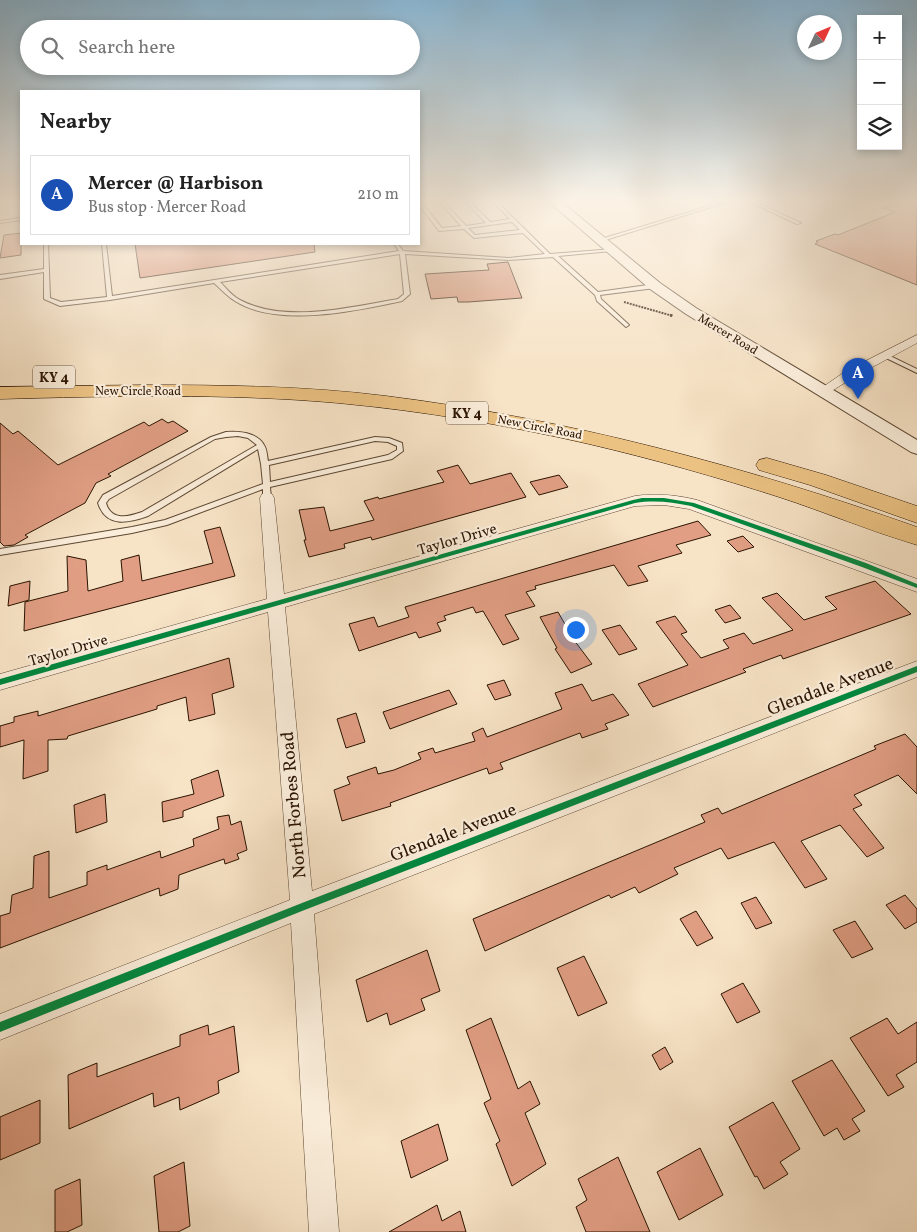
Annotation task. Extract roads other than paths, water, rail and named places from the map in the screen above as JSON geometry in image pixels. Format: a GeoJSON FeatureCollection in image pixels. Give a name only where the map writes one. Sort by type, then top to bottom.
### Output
{"type":"FeatureCollection","features":[{"type":"Feature","properties":{"kind":"highway","name":"New Circle Road"},"geometry":{"type":"LineString","coordinates":[[0,378],[158,376],[251,378],[462,396],[534,408],[697,446],[818,480],[917,515]]}},
{"type":"Feature","properties":{"kind":"highway","name":"New Circle Road"},"geometry":{"type":"LineString","coordinates":[[0,393],[247,392],[383,402],[447,410],[521,422],[660,453],[774,487],[917,536]]}},
{"type":"Feature","properties":{"kind":"street","name":"Mercer Road"},"geometry":{"type":"LineString","coordinates":[[621,257],[655,286],[697,315],[917,448]]}},
{"type":"Feature","properties":{"kind":"street"},"geometry":{"type":"LineString","coordinates":[[822,391],[917,338]]}},
{"type":"Feature","properties":{"kind":"street","name":"North Forbes Road"},"geometry":{"type":"LineString","coordinates":[[267,492],[302,907],[324,1232]]}},
{"type":"Feature","properties":{"kind":"street","name":"Taylor Drive"},"geometry":{"type":"LineString","coordinates":[[0,682],[626,504],[650,499],[673,500],[692,504],[864,565],[917,586]]}},
{"type":"Feature","properties":{"kind":"street","name":"Glendale Avenue"},"geometry":{"type":"LineString","coordinates":[[0,1027],[302,907],[917,669]]}},
{"type":"Feature","properties":{"kind":"lane"},"geometry":{"type":"LineString","coordinates":[[46,257],[47,299],[60,304],[110,298],[367,257]]}},
{"type":"Feature","properties":{"kind":"lane"},"geometry":{"type":"LineString","coordinates":[[105,257],[110,298]]}},
{"type":"Feature","properties":{"kind":"lane"},"geometry":{"type":"LineString","coordinates":[[215,281],[237,300],[272,312],[298,315],[400,300],[407,294],[403,257]]}},
{"type":"Feature","properties":{"kind":"lane"},"geometry":{"type":"LineString","coordinates":[[487,257],[510,259],[525,257]]}},
{"type":"Feature","properties":{"kind":"lane"},"geometry":{"type":"LineString","coordinates":[[554,257],[597,294],[599,300],[626,325]]}},
{"type":"Feature","properties":{"kind":"lane"},"geometry":{"type":"LineString","coordinates":[[0,277],[46,270]]}},
{"type":"Feature","properties":{"kind":"lane"},"geometry":{"type":"LineString","coordinates":[[597,294],[655,286]]}},
{"type":"Feature","properties":{"kind":"lane"},"geometry":{"type":"LineString","coordinates":[[884,355],[917,371]]}},
{"type":"Feature","properties":{"kind":"lane"},"geometry":{"type":"LineString","coordinates":[[906,366],[917,360]]}},
{"type":"Feature","properties":{"kind":"lane"},"geometry":{"type":"LineString","coordinates":[[261,445],[145,514],[121,520],[113,518],[103,508],[102,503],[106,497],[213,438],[224,434],[247,434],[261,445],[265,464],[267,492]]}},
{"type":"Feature","properties":{"kind":"lane"},"geometry":{"type":"LineString","coordinates":[[0,552],[132,530],[166,522],[390,457],[400,451],[400,445],[389,440],[375,439],[265,464]]}},
{"type":"Feature","properties":{"kind":"place","name":"Mercer @ Harbison"},"geometry":{"type":"Point","coordinates":[858,399]}}]}
